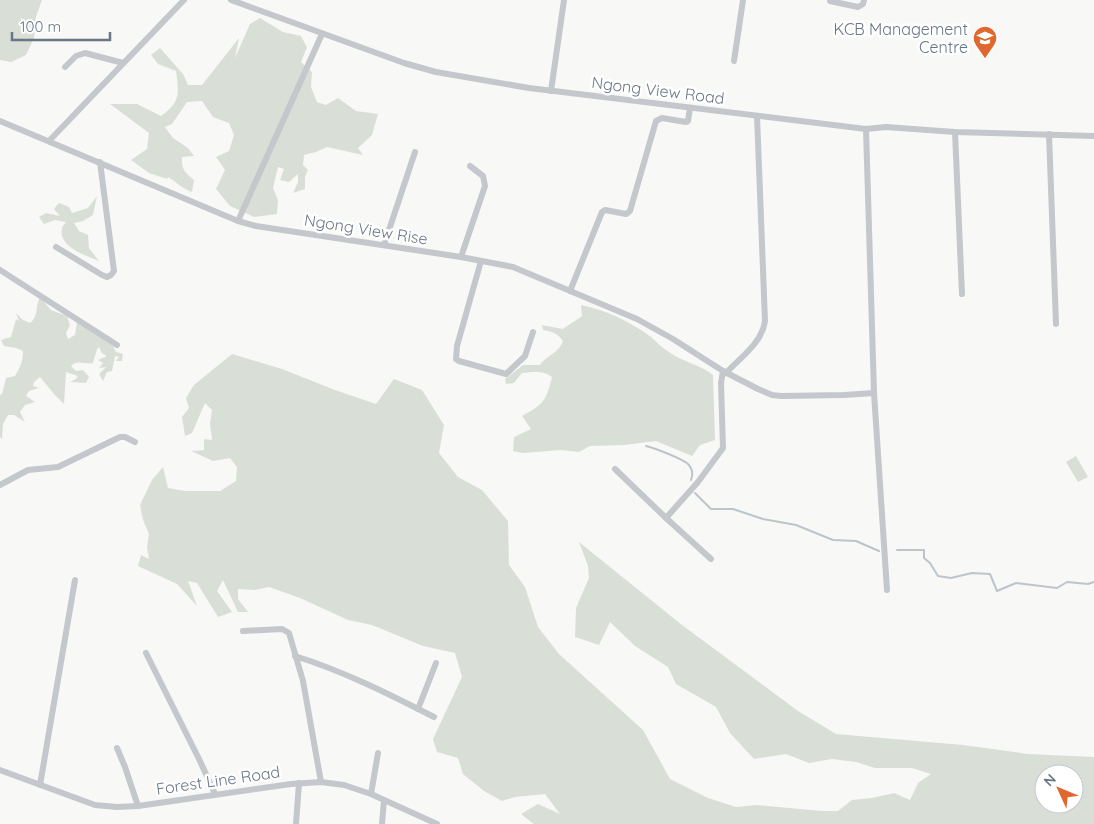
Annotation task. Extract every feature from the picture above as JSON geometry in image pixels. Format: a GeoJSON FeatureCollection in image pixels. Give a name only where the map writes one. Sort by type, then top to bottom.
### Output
{"type":"FeatureCollection","features":[{"type":"Feature","properties":{"kind":"street"},"geometry":{"type":"LineString","coordinates":[[49,141],[184,0]]}},
{"type":"Feature","properties":{"kind":"street","name":"Ngong View Road"},"geometry":{"type":"LineString","coordinates":[[231,0],[421,68],[551,91],[866,129],[886,128],[1094,136]]}},
{"type":"Feature","properties":{"kind":"street"},"geometry":{"type":"LineString","coordinates":[[551,91],[564,0]]}},
{"type":"Feature","properties":{"kind":"street"},"geometry":{"type":"LineString","coordinates":[[734,61],[743,0]]}},
{"type":"Feature","properties":{"kind":"street"},"geometry":{"type":"LineString","coordinates":[[830,1],[858,7],[863,4],[864,0]]}},
{"type":"Feature","properties":{"kind":"street"},"geometry":{"type":"LineString","coordinates":[[238,221],[322,34]]}},
{"type":"Feature","properties":{"kind":"street"},"geometry":{"type":"LineString","coordinates":[[65,67],[76,56],[85,53],[123,63]]}},
{"type":"Feature","properties":{"kind":"street"},"geometry":{"type":"LineString","coordinates":[[570,291],[602,212],[605,210],[626,214],[630,211],[656,121],[662,118],[686,122],[688,121],[690,108]]}},
{"type":"Feature","properties":{"kind":"street"},"geometry":{"type":"LineString","coordinates":[[666,518],[698,482],[722,448],[721,383],[724,372],[759,340],[764,328],[757,116]]}},
{"type":"Feature","properties":{"kind":"street"},"geometry":{"type":"LineString","coordinates":[[0,130],[2,122]]}},
{"type":"Feature","properties":{"kind":"street","name":"Ngong View Rise"},"geometry":{"type":"LineString","coordinates":[[2,122],[238,221],[256,226],[461,257],[513,267],[637,319],[673,339],[724,372],[772,395],[874,393]]}},
{"type":"Feature","properties":{"kind":"street"},"geometry":{"type":"LineString","coordinates":[[866,129],[874,393],[887,590]]}},
{"type":"Feature","properties":{"kind":"street"},"geometry":{"type":"LineString","coordinates":[[955,132],[962,294]]}},
{"type":"Feature","properties":{"kind":"street"},"geometry":{"type":"LineString","coordinates":[[1049,134],[1056,324]]}},
{"type":"Feature","properties":{"kind":"street"},"geometry":{"type":"LineString","coordinates":[[384,245],[414,152]]}},
{"type":"Feature","properties":{"kind":"street"},"geometry":{"type":"LineString","coordinates":[[56,247],[102,275],[107,277],[112,275],[114,271],[100,162]]}},
{"type":"Feature","properties":{"kind":"street"},"geometry":{"type":"LineString","coordinates":[[461,257],[485,182],[483,176],[470,166]]}},
{"type":"Feature","properties":{"kind":"street"},"geometry":{"type":"LineString","coordinates":[[481,261],[457,346],[456,359],[459,362],[506,374],[524,356],[534,332]]}},
{"type":"Feature","properties":{"kind":"street"},"geometry":{"type":"LineString","coordinates":[[0,270],[117,344]]}},
{"type":"Feature","properties":{"kind":"street"},"geometry":{"type":"LineString","coordinates":[[0,485],[28,470],[58,467],[120,437],[136,442]]}},
{"type":"Feature","properties":{"kind":"street"},"geometry":{"type":"LineString","coordinates":[[616,469],[711,559]]}},
{"type":"Feature","properties":{"kind":"street"},"geometry":{"type":"LineString","coordinates":[[40,785],[75,580]]}},
{"type":"Feature","properties":{"kind":"street"},"geometry":{"type":"LineString","coordinates":[[243,631],[269,629],[286,630],[289,633],[294,656],[303,681],[321,782]]}},
{"type":"Feature","properties":{"kind":"street"},"geometry":{"type":"LineString","coordinates":[[146,653],[215,794]]}},
{"type":"Feature","properties":{"kind":"street"},"geometry":{"type":"LineString","coordinates":[[294,656],[315,662],[361,681],[434,717]]}},
{"type":"Feature","properties":{"kind":"street"},"geometry":{"type":"LineString","coordinates":[[418,709],[436,663]]}},
{"type":"Feature","properties":{"kind":"street"},"geometry":{"type":"LineString","coordinates":[[117,748],[138,806]]}},
{"type":"Feature","properties":{"kind":"street"},"geometry":{"type":"LineString","coordinates":[[370,794],[378,753]]}},
{"type":"Feature","properties":{"kind":"street","name":"Forest Line Road"},"geometry":{"type":"LineString","coordinates":[[0,770],[95,804],[117,807],[138,806],[299,783],[321,782],[344,785],[370,794],[437,824]]}},
{"type":"Feature","properties":{"kind":"street"},"geometry":{"type":"LineString","coordinates":[[296,824],[299,783]]}},
{"type":"Feature","properties":{"kind":"street"},"geometry":{"type":"LineString","coordinates":[[382,824],[384,800]]}},
{"type":"Feature","properties":{"kind":"shaded area"},"geometry":{"type":"Polygon","coordinates":[[[0,0],[42,0],[36,17],[34,38],[26,55],[11,62],[0,60],[0,0]]]}},
{"type":"Feature","properties":{"kind":"shaded area"},"geometry":{"type":"Polygon","coordinates":[[[260,18],[283,32],[301,36],[307,47],[301,62],[312,72],[311,87],[317,102],[326,105],[338,98],[356,111],[378,114],[372,135],[358,148],[363,155],[327,147],[304,155],[303,165],[308,170],[305,177],[305,189],[293,193],[298,182],[298,174],[289,182],[280,180],[284,169],[278,167],[273,188],[278,200],[277,214],[254,217],[230,206],[216,189],[225,170],[216,157],[229,151],[234,135],[229,123],[213,117],[202,101],[187,102],[172,124],[165,127],[173,138],[188,148],[194,156],[182,157],[184,170],[194,180],[192,192],[168,177],[167,179],[149,173],[131,160],[147,149],[149,133],[110,104],[137,104],[161,116],[172,106],[177,96],[176,71],[158,64],[151,55],[160,48],[183,74],[188,85],[202,85],[239,38],[235,58],[250,24],[260,18]]]}},
{"type":"Feature","properties":{"kind":"shaded area"},"geometry":{"type":"Polygon","coordinates":[[[97,196],[93,215],[83,221],[74,223],[79,231],[88,235],[89,248],[99,261],[74,250],[64,241],[62,229],[66,222],[55,220],[44,224],[39,217],[46,213],[60,216],[54,209],[59,203],[69,207],[72,213],[88,208],[97,196]]]}},
{"type":"Feature","properties":{"kind":"shaded area"},"geometry":{"type":"Polygon","coordinates":[[[40,297],[51,310],[67,316],[70,325],[66,333],[68,339],[75,335],[77,322],[113,346],[116,352],[123,354],[122,361],[116,361],[119,357],[115,356],[112,371],[107,372],[103,381],[99,374],[106,367],[99,368],[103,363],[98,360],[107,356],[102,353],[99,347],[93,363],[79,363],[71,366],[76,371],[83,370],[89,377],[86,383],[70,382],[78,376],[66,372],[64,404],[40,377],[34,382],[33,386],[39,388],[29,391],[26,396],[35,402],[25,405],[20,412],[25,422],[14,415],[8,415],[3,424],[2,439],[0,437],[0,395],[2,394],[6,378],[15,376],[22,361],[23,351],[4,346],[1,340],[11,337],[16,319],[19,321],[16,313],[23,320],[30,323],[33,320],[40,297]]]}},
{"type":"Feature","properties":{"kind":"shaded area"},"geometry":{"type":"Polygon","coordinates":[[[581,305],[609,313],[635,326],[664,349],[713,375],[715,440],[700,445],[692,456],[656,441],[624,445],[590,446],[579,452],[561,450],[523,453],[513,451],[514,437],[531,429],[522,416],[540,405],[546,397],[552,377],[545,373],[534,372],[522,373],[514,383],[506,384],[505,379],[523,365],[540,365],[556,351],[563,341],[554,333],[543,330],[542,325],[563,329],[582,316],[581,305]]]}},
{"type":"Feature","properties":{"kind":"shaded area"},"geometry":{"type":"Polygon","coordinates":[[[232,354],[282,369],[376,404],[394,379],[422,390],[444,425],[439,453],[458,477],[482,490],[508,521],[509,565],[525,587],[538,627],[559,654],[643,730],[670,779],[708,798],[736,807],[756,805],[838,811],[852,800],[894,793],[910,800],[918,783],[931,774],[912,768],[875,768],[856,762],[832,759],[809,763],[786,754],[754,759],[730,733],[716,707],[676,684],[668,667],[635,646],[610,622],[599,645],[575,637],[576,608],[589,578],[588,566],[579,542],[682,625],[798,711],[836,734],[963,745],[1028,754],[1094,757],[1094,824],[534,824],[521,814],[538,804],[560,814],[545,794],[515,797],[502,801],[484,791],[463,774],[458,758],[437,752],[433,739],[462,677],[455,653],[423,646],[372,625],[348,620],[300,598],[269,587],[255,590],[238,589],[238,599],[248,612],[238,612],[223,580],[217,591],[232,612],[218,617],[197,583],[188,581],[197,606],[177,584],[138,566],[141,555],[149,559],[147,547],[149,534],[143,520],[140,505],[152,480],[163,467],[168,488],[185,491],[220,491],[236,481],[237,467],[230,458],[213,461],[191,451],[204,450],[204,439],[212,440],[210,424],[212,410],[205,403],[192,433],[185,436],[182,417],[189,408],[186,398],[194,385],[232,354]]]}},
{"type":"Feature","properties":{"kind":"shaded area"},"geometry":{"type":"Polygon","coordinates":[[[1076,456],[1088,477],[1078,482],[1066,462],[1076,456]]]}},
{"type":"Feature","properties":{"kind":"waterway"},"geometry":{"type":"LineString","coordinates":[[646,446],[669,454],[689,465],[692,471],[691,480]]}},
{"type":"Feature","properties":{"kind":"waterway"},"geometry":{"type":"LineString","coordinates":[[695,493],[711,509],[733,509],[763,519],[796,525],[833,540],[856,541],[879,551]]}},
{"type":"Feature","properties":{"kind":"waterway"},"geometry":{"type":"LineString","coordinates":[[897,550],[924,550],[924,558],[930,563],[938,576],[951,578],[972,573],[990,574],[997,591],[1016,583],[1057,588],[1067,582],[1088,584],[1094,582]]}},
{"type":"Feature","properties":{"kind":"place","name":"KCB Management Centre"},"geometry":{"type":"Point","coordinates":[985,59]}}]}
